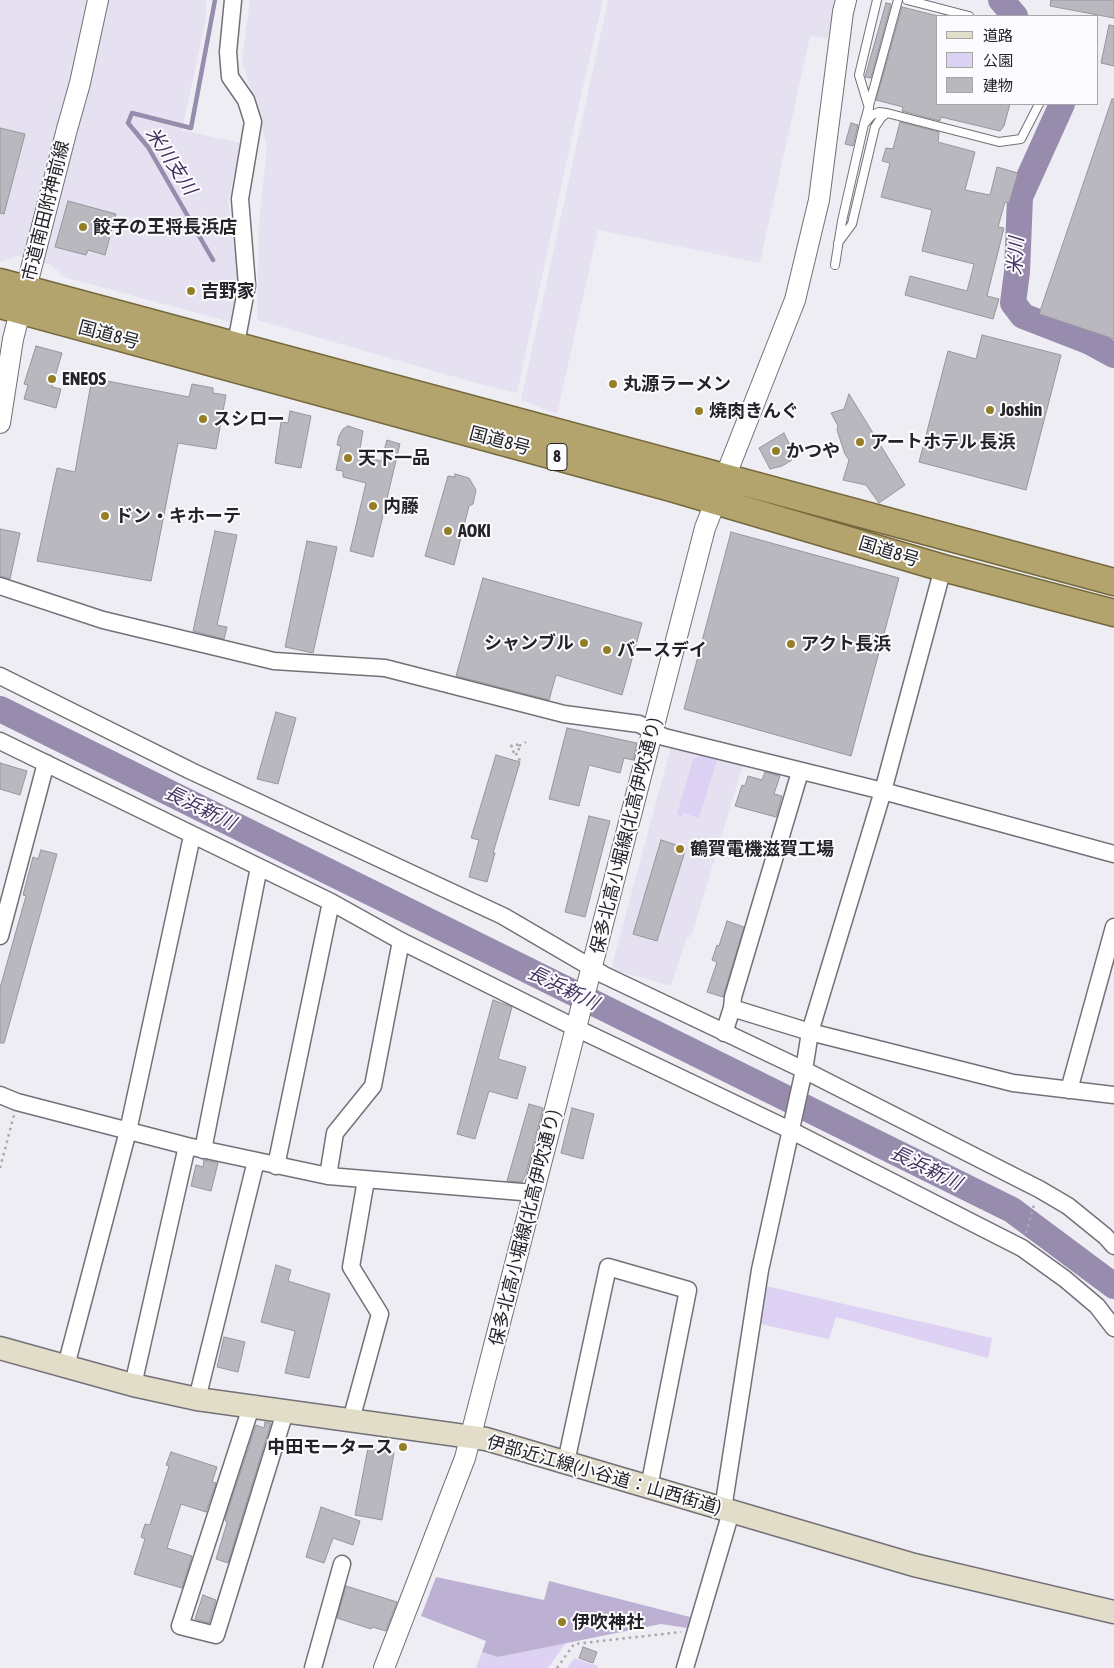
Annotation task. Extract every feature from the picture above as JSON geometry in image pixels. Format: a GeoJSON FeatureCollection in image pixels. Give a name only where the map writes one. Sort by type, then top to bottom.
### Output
{"type":"FeatureCollection","features":[{"type":"Feature","properties":{"kind":"highway","name":"国道8号"},"geometry":{"type":"LineString","coordinates":[[0,282],[15,301],[662,486],[715,503],[748,510],[943,568],[1114,613]]}},
{"type":"Feature","properties":{"kind":"highway","name":"国道8号"},"geometry":{"type":"LineString","coordinates":[[15,301],[233,345],[1114,582]]}},
{"type":"Feature","properties":{"kind":"main road","name":"伊部近江線(小谷道：山西街道)"},"geometry":{"type":"LineString","coordinates":[[0,1348],[133,1385],[197,1399],[486,1440],[914,1565],[1114,1612]]}},
{"type":"Feature","properties":{"kind":"street","name":"市道南田附神前線"},"geometry":{"type":"LineString","coordinates":[[0,423],[13,338],[15,301],[80,83],[98,0]]}},
{"type":"Feature","properties":{"kind":"street"},"geometry":{"type":"LineString","coordinates":[[233,0],[228,52],[230,77],[246,100],[253,122],[240,198],[247,285],[238,333],[233,345]]}},
{"type":"Feature","properties":{"kind":"street","name":"保多北高小堀線(北高伊吹通り)"},"geometry":{"type":"LineString","coordinates":[[384,1668],[465,1458],[705,528],[795,300],[819,200],[846,0]]}},
{"type":"Feature","properties":{"kind":"street"},"geometry":{"type":"LineString","coordinates":[[685,1668],[697,1630],[727,1511],[760,1270],[803,1074],[810,1032],[883,791],[943,568]]}},
{"type":"Feature","properties":{"kind":"street"},"geometry":{"type":"LineString","coordinates":[[0,586],[103,620],[274,661],[385,668],[564,714],[639,724],[664,737],[883,791],[1114,854]]}},
{"type":"Feature","properties":{"kind":"street"},"geometry":{"type":"LineString","coordinates":[[0,676],[191,771],[503,916],[591,970],[724,1032],[803,1074],[1039,1189],[1068,1206],[1105,1236],[1114,1246]]}},
{"type":"Feature","properties":{"kind":"street"},"geometry":{"type":"LineString","coordinates":[[0,741],[331,902],[401,941],[578,1023],[791,1126],[1022,1248],[1066,1280],[1097,1306],[1114,1328]]}},
{"type":"Feature","properties":{"kind":"street"},"geometry":{"type":"LineString","coordinates":[[0,936],[46,763]]}},
{"type":"Feature","properties":{"kind":"street"},"geometry":{"type":"LineString","coordinates":[[724,1032],[800,772]]}},
{"type":"Feature","properties":{"kind":"street"},"geometry":{"type":"LineString","coordinates":[[66,1366],[128,1131],[192,836]]}},
{"type":"Feature","properties":{"kind":"street"},"geometry":{"type":"LineString","coordinates":[[203,1150],[259,867]]}},
{"type":"Feature","properties":{"kind":"street"},"geometry":{"type":"LineString","coordinates":[[276,1166],[331,902]]}},
{"type":"Feature","properties":{"kind":"street"},"geometry":{"type":"LineString","coordinates":[[1069,1090],[1114,927]]}},
{"type":"Feature","properties":{"kind":"street"},"geometry":{"type":"LineString","coordinates":[[328,1176],[335,1133],[373,1086],[401,941]]}},
{"type":"Feature","properties":{"kind":"street"},"geometry":{"type":"LineString","coordinates":[[732,1008],[810,1032],[1013,1083],[1114,1095]]}},
{"type":"Feature","properties":{"kind":"street"},"geometry":{"type":"LineString","coordinates":[[0,1095],[17,1102],[203,1150],[328,1176],[534,1193]]}},
{"type":"Feature","properties":{"kind":"street"},"geometry":{"type":"LineString","coordinates":[[133,1385],[187,1146]]}},
{"type":"Feature","properties":{"kind":"street"},"geometry":{"type":"LineString","coordinates":[[197,1399],[256,1161]]}},
{"type":"Feature","properties":{"kind":"street"},"geometry":{"type":"LineString","coordinates":[[351,1420],[380,1314],[350,1267],[366,1180]]}},
{"type":"Feature","properties":{"kind":"street"},"geometry":{"type":"LineString","coordinates":[[566,1462],[608,1268],[688,1290],[649,1487]]}},
{"type":"Feature","properties":{"kind":"street"},"geometry":{"type":"LineString","coordinates":[[251,1406],[180,1626],[216,1635],[284,1412]]}},
{"type":"Feature","properties":{"kind":"street"},"geometry":{"type":"LineString","coordinates":[[313,1668],[342,1564]]}},
{"type":"Feature","properties":{"kind":"lane"},"geometry":{"type":"LineString","coordinates":[[869,108],[859,75],[877,0]]}},
{"type":"Feature","properties":{"kind":"lane"},"geometry":{"type":"LineString","coordinates":[[835,265],[842,221],[864,124],[898,0]]}},
{"type":"Feature","properties":{"kind":"lane"},"geometry":{"type":"LineString","coordinates":[[906,0],[965,15]]}},
{"type":"Feature","properties":{"kind":"lane"},"geometry":{"type":"LineString","coordinates":[[864,124],[872,115],[879,112],[888,113],[999,142],[1021,139],[1038,105]]}},
{"type":"Feature","properties":{"kind":"lane"},"geometry":{"type":"LineString","coordinates":[[838,243],[852,224],[875,127],[881,118],[888,113]]}},
{"type":"Feature","properties":{"kind":"path"},"geometry":{"type":"LineString","coordinates":[[521,760],[518,759],[516,753],[512,752],[511,747],[514,744],[518,746],[526,742]]}},
{"type":"Feature","properties":{"kind":"path"},"geometry":{"type":"LineString","coordinates":[[516,753],[519,750],[518,746]]}},
{"type":"Feature","properties":{"kind":"path"},"geometry":{"type":"LineString","coordinates":[[0,1168],[17,1102]]}},
{"type":"Feature","properties":{"kind":"path"},"geometry":{"type":"LineString","coordinates":[[1026,1233],[1034,1204]]}},
{"type":"Feature","properties":{"kind":"path"},"geometry":{"type":"LineString","coordinates":[[557,1668],[574,1644],[697,1630]]}},
{"type":"Feature","properties":{"kind":"shaded area"},"geometry":{"type":"Polygon","coordinates":[[[0,0],[206,0],[206,19],[182,130],[241,143],[228,201],[236,254],[238,289],[230,322],[64,277],[51,265],[18,256],[0,262],[0,0]]]}},
{"type":"Feature","properties":{"kind":"shaded area"},"geometry":{"type":"Polygon","coordinates":[[[250,0],[603,0],[517,393],[257,320],[259,224],[267,146],[242,60],[250,0]]]}},
{"type":"Feature","properties":{"kind":"shaded area"},"geometry":{"type":"Polygon","coordinates":[[[608,0],[837,0],[827,39],[810,36],[760,263],[598,230],[557,414],[521,400],[608,0]]]}},
{"type":"Feature","properties":{"kind":"shaded area","name":"鶴賀電機滋賀工場"},"geometry":{"type":"Polygon","coordinates":[[[672,743],[744,762],[691,937],[687,937],[671,986],[611,969],[672,743]]]}},
{"type":"Feature","properties":{"kind":"shaded area","name":"伊吹神社"},"geometry":{"type":"Polygon","coordinates":[[[436,1577],[544,1600],[549,1581],[690,1617],[687,1628],[661,1624],[498,1657],[482,1652],[486,1641],[421,1616],[436,1577]]]}},
{"type":"Feature","properties":{"kind":"green space"},"geometry":{"type":"Polygon","coordinates":[[[704,754],[718,757],[699,818],[683,813],[682,817],[677,814],[693,759],[704,754]]]}},
{"type":"Feature","properties":{"kind":"green space"},"geometry":{"type":"Polygon","coordinates":[[[766,1286],[992,1338],[988,1358],[836,1317],[829,1339],[760,1324],[766,1286]]]}},
{"type":"Feature","properties":{"kind":"green space"},"geometry":{"type":"Polygon","coordinates":[[[566,1643],[548,1668],[476,1668],[482,1652],[498,1657],[566,1643]]]}},
{"type":"Feature","properties":{"kind":"green space"},"geometry":{"type":"Polygon","coordinates":[[[574,1658],[598,1666],[598,1668],[567,1668],[574,1658]]]}},
{"type":"Feature","properties":{"kind":"building"},"geometry":{"type":"Polygon","coordinates":[[[1051,0],[1114,0],[1114,18],[1099,15],[1050,6],[1051,0]]]}},
{"type":"Feature","properties":{"kind":"building"},"geometry":{"type":"Polygon","coordinates":[[[886,3],[891,4],[871,78],[865,77],[886,3]]]}},
{"type":"Feature","properties":{"kind":"building"},"geometry":{"type":"Polygon","coordinates":[[[902,7],[936,16],[936,105],[1010,105],[1004,126],[1000,131],[941,117],[940,121],[902,111],[903,107],[876,100],[902,7]]]}},
{"type":"Feature","properties":{"kind":"building"},"geometry":{"type":"Polygon","coordinates":[[[1109,25],[1114,26],[1114,66],[1101,63],[1109,25]]]}},
{"type":"Feature","properties":{"kind":"building"},"geometry":{"type":"Polygon","coordinates":[[[1112,99],[1114,99],[1114,339],[1039,314],[1112,99]]]}},
{"type":"Feature","properties":{"kind":"building"},"geometry":{"type":"Polygon","coordinates":[[[900,122],[939,132],[938,142],[975,152],[965,190],[990,195],[997,167],[1018,173],[1009,203],[1005,202],[998,227],[1004,228],[987,296],[999,299],[993,319],[905,295],[910,276],[967,291],[974,264],[922,251],[932,210],[881,197],[890,163],[882,161],[886,148],[893,149],[900,122]]]}},
{"type":"Feature","properties":{"kind":"building"},"geometry":{"type":"Polygon","coordinates":[[[851,123],[858,125],[853,146],[845,144],[851,123]]]}},
{"type":"Feature","properties":{"kind":"building"},"geometry":{"type":"Polygon","coordinates":[[[0,128],[25,134],[4,214],[0,213],[0,128]]]}},
{"type":"Feature","properties":{"kind":"building"},"geometry":{"type":"Polygon","coordinates":[[[68,201],[116,214],[105,255],[88,250],[86,255],[55,247],[68,201]]]}},
{"type":"Feature","properties":{"kind":"building","name":"Joshin"},"geometry":{"type":"Polygon","coordinates":[[[982,335],[1061,355],[1026,490],[919,462],[948,351],[976,359],[982,335]]]}},
{"type":"Feature","properties":{"kind":"building"},"geometry":{"type":"Polygon","coordinates":[[[36,346],[62,353],[52,387],[61,389],[56,408],[24,399],[28,385],[24,384],[36,346]]]}},
{"type":"Feature","properties":{"kind":"building","name":"ドン・キホーテ"},"geometry":{"type":"Polygon","coordinates":[[[92,378],[189,397],[192,384],[213,388],[213,393],[226,395],[216,449],[178,443],[151,581],[37,561],[57,468],[75,472],[92,378]]]}},
{"type":"Feature","properties":{"kind":"building","name":"アートホテル 長浜"},"geometry":{"type":"Polygon","coordinates":[[[849,394],[905,485],[879,503],[866,485],[843,480],[849,460],[837,430],[838,426],[831,413],[844,409],[849,394]]]}},
{"type":"Feature","properties":{"kind":"building"},"geometry":{"type":"Polygon","coordinates":[[[290,411],[311,416],[301,468],[275,463],[281,422],[288,423],[290,411]]]}},
{"type":"Feature","properties":{"kind":"building","name":"内藤"},"geometry":{"type":"Polygon","coordinates":[[[348,426],[363,431],[359,455],[381,461],[387,440],[400,444],[373,557],[350,551],[366,483],[343,477],[343,471],[336,470],[341,446],[337,445],[339,436],[343,429],[348,426]]]}},
{"type":"Feature","properties":{"kind":"building","name":"かつや"},"geometry":{"type":"Polygon","coordinates":[[[784,433],[794,454],[791,456],[792,460],[782,466],[770,469],[759,448],[784,433]]]}},
{"type":"Feature","properties":{"kind":"building","name":"AOKI"},"geometry":{"type":"Polygon","coordinates":[[[455,474],[469,478],[476,490],[473,504],[469,506],[454,565],[425,556],[448,476],[455,477],[455,474]]]}},
{"type":"Feature","properties":{"kind":"building"},"geometry":{"type":"Polygon","coordinates":[[[0,529],[20,533],[10,579],[0,576],[0,529]]]}},
{"type":"Feature","properties":{"kind":"building"},"geometry":{"type":"Polygon","coordinates":[[[215,531],[237,535],[217,625],[227,627],[224,639],[193,631],[215,531]]]}},
{"type":"Feature","properties":{"kind":"building","name":"アクト長浜"},"geometry":{"type":"Polygon","coordinates":[[[731,532],[899,578],[851,756],[684,709],[731,532]]]}},
{"type":"Feature","properties":{"kind":"building"},"geometry":{"type":"Polygon","coordinates":[[[307,541],[337,547],[313,653],[285,647],[307,541]]]}},
{"type":"Feature","properties":{"kind":"building"},"geometry":{"type":"Polygon","coordinates":[[[483,578],[642,623],[622,695],[556,675],[549,700],[456,676],[483,578]]]}},
{"type":"Feature","properties":{"kind":"building"},"geometry":{"type":"Polygon","coordinates":[[[276,712],[296,718],[278,784],[257,779],[276,712]]]}},
{"type":"Feature","properties":{"kind":"building"},"geometry":{"type":"Polygon","coordinates":[[[567,728],[637,743],[633,760],[624,758],[620,773],[589,765],[579,806],[549,799],[567,728]]]}},
{"type":"Feature","properties":{"kind":"building"},"geometry":{"type":"Polygon","coordinates":[[[496,755],[520,762],[493,853],[495,853],[487,882],[469,877],[479,840],[471,838],[496,755]]]}},
{"type":"Feature","properties":{"kind":"building"},"geometry":{"type":"Polygon","coordinates":[[[0,763],[27,771],[20,795],[0,789],[0,763]]]}},
{"type":"Feature","properties":{"kind":"building"},"geometry":{"type":"Polygon","coordinates":[[[765,772],[780,776],[774,794],[782,796],[776,817],[735,806],[742,785],[745,786],[748,776],[762,780],[765,772]]]}},
{"type":"Feature","properties":{"kind":"building"},"geometry":{"type":"Polygon","coordinates":[[[589,816],[610,821],[585,917],[565,912],[589,816]]]}},
{"type":"Feature","properties":{"kind":"building"},"geometry":{"type":"Polygon","coordinates":[[[661,840],[686,848],[657,941],[633,934],[661,840]]]}},
{"type":"Feature","properties":{"kind":"building"},"geometry":{"type":"Polygon","coordinates":[[[41,850],[57,854],[4,1043],[0,1043],[0,988],[26,896],[23,895],[33,857],[38,859],[41,850]]]}},
{"type":"Feature","properties":{"kind":"building"},"geometry":{"type":"Polygon","coordinates":[[[727,921],[744,927],[723,997],[707,992],[717,962],[712,960],[717,945],[719,946],[727,921]]]}},
{"type":"Feature","properties":{"kind":"building"},"geometry":{"type":"Polygon","coordinates":[[[493,1000],[512,1007],[498,1059],[526,1067],[517,1099],[489,1091],[475,1139],[457,1134],[493,1000]]]}},
{"type":"Feature","properties":{"kind":"building"},"geometry":{"type":"Polygon","coordinates":[[[529,1104],[543,1108],[526,1174],[522,1182],[507,1181],[529,1104]]]}},
{"type":"Feature","properties":{"kind":"building"},"geometry":{"type":"Polygon","coordinates":[[[572,1108],[594,1114],[583,1159],[561,1153],[572,1108]]]}},
{"type":"Feature","properties":{"kind":"building"},"geometry":{"type":"Polygon","coordinates":[[[204,1160],[218,1163],[211,1191],[191,1186],[196,1165],[203,1167],[204,1160]]]}},
{"type":"Feature","properties":{"kind":"building"},"geometry":{"type":"Polygon","coordinates":[[[276,1265],[291,1270],[288,1281],[330,1294],[309,1378],[285,1373],[295,1331],[261,1322],[276,1265]]]}},
{"type":"Feature","properties":{"kind":"building"},"geometry":{"type":"Polygon","coordinates":[[[224,1337],[245,1342],[238,1372],[217,1367],[224,1337]]]}},
{"type":"Feature","properties":{"kind":"building"},"geometry":{"type":"Polygon","coordinates":[[[265,1422],[271,1423],[228,1563],[216,1559],[227,1523],[225,1519],[256,1425],[264,1428],[265,1422]]]}},
{"type":"Feature","properties":{"kind":"building"},"geometry":{"type":"Polygon","coordinates":[[[368,1448],[394,1453],[382,1520],[355,1515],[368,1448]]]}},
{"type":"Feature","properties":{"kind":"building"},"geometry":{"type":"Polygon","coordinates":[[[171,1452],[217,1467],[212,1482],[216,1483],[206,1512],[181,1504],[167,1548],[192,1556],[182,1588],[134,1574],[145,1539],[141,1537],[145,1524],[150,1525],[169,1466],[166,1465],[171,1452]]]}},
{"type":"Feature","properties":{"kind":"building"},"geometry":{"type":"Polygon","coordinates":[[[321,1507],[360,1521],[353,1545],[333,1538],[324,1563],[306,1557],[321,1507]]]}},
{"type":"Feature","properties":{"kind":"building"},"geometry":{"type":"Polygon","coordinates":[[[346,1586],[397,1602],[386,1631],[372,1627],[371,1629],[337,1618],[346,1586]]]}},
{"type":"Feature","properties":{"kind":"building"},"geometry":{"type":"Polygon","coordinates":[[[203,1595],[216,1600],[209,1623],[195,1619],[203,1595]]]}},
{"type":"Feature","properties":{"kind":"building"},"geometry":{"type":"Polygon","coordinates":[[[583,1647],[597,1652],[593,1663],[579,1658],[583,1647]]]}},
{"type":"Feature","properties":{"kind":"waterway","name":"米川支川"},"geometry":{"type":"LineString","coordinates":[[213,260],[148,147],[128,123],[132,113],[191,128],[215,0]]}},
{"type":"Feature","properties":{"kind":"waterway","name":"米川"},"geometry":{"type":"LineString","coordinates":[[1001,0],[1014,15]]}},
{"type":"Feature","properties":{"kind":"waterway","name":"米川"},"geometry":{"type":"LineString","coordinates":[[1062,105],[1020,197],[1017,272],[1013,303],[1023,316],[1090,342],[1114,355]]}},
{"type":"Feature","properties":{"kind":"waterway","name":"長浜新川"},"geometry":{"type":"LineString","coordinates":[[0,709],[1012,1210],[1114,1286]]}},
{"type":"Feature","properties":{"kind":"place","name":"餃子の王将長浜店"},"geometry":{"type":"Point","coordinates":[83,227]}},
{"type":"Feature","properties":{"kind":"place","name":"吉野家"},"geometry":{"type":"Point","coordinates":[191,291]}},
{"type":"Feature","properties":{"kind":"place","name":"ENEOS"},"geometry":{"type":"Point","coordinates":[52,379]}},
{"type":"Feature","properties":{"kind":"place","name":"丸源ラーメン"},"geometry":{"type":"Point","coordinates":[613,384]}},
{"type":"Feature","properties":{"kind":"place","name":"Joshin"},"geometry":{"type":"Point","coordinates":[990,410]}},
{"type":"Feature","properties":{"kind":"place","name":"焼肉きんぐ"},"geometry":{"type":"Point","coordinates":[699,411]}},
{"type":"Feature","properties":{"kind":"place","name":"スシロー"},"geometry":{"type":"Point","coordinates":[203,419]}},
{"type":"Feature","properties":{"kind":"place","name":"アートホテル 長浜"},"geometry":{"type":"Point","coordinates":[860,442]}},
{"type":"Feature","properties":{"kind":"place","name":"かつや"},"geometry":{"type":"Point","coordinates":[776,451]}},
{"type":"Feature","properties":{"kind":"place","name":"天下一品"},"geometry":{"type":"Point","coordinates":[348,458]}},
{"type":"Feature","properties":{"kind":"place","name":"内藤"},"geometry":{"type":"Point","coordinates":[373,506]}},
{"type":"Feature","properties":{"kind":"place","name":"ドン・キホーテ"},"geometry":{"type":"Point","coordinates":[105,516]}},
{"type":"Feature","properties":{"kind":"place","name":"AOKI"},"geometry":{"type":"Point","coordinates":[448,531]}},
{"type":"Feature","properties":{"kind":"place","name":"シャンブル"},"geometry":{"type":"Point","coordinates":[584,643]}},
{"type":"Feature","properties":{"kind":"place","name":"アクト長浜"},"geometry":{"type":"Point","coordinates":[791,644]}},
{"type":"Feature","properties":{"kind":"place","name":"バースデイ"},"geometry":{"type":"Point","coordinates":[607,650]}},
{"type":"Feature","properties":{"kind":"place","name":"鶴賀電機滋賀工場"},"geometry":{"type":"Point","coordinates":[680,849]}},
{"type":"Feature","properties":{"kind":"place","name":"中田モータース"},"geometry":{"type":"Point","coordinates":[403,1447]}},
{"type":"Feature","properties":{"kind":"place","name":"伊吹神社"},"geometry":{"type":"Point","coordinates":[562,1622]}}]}
